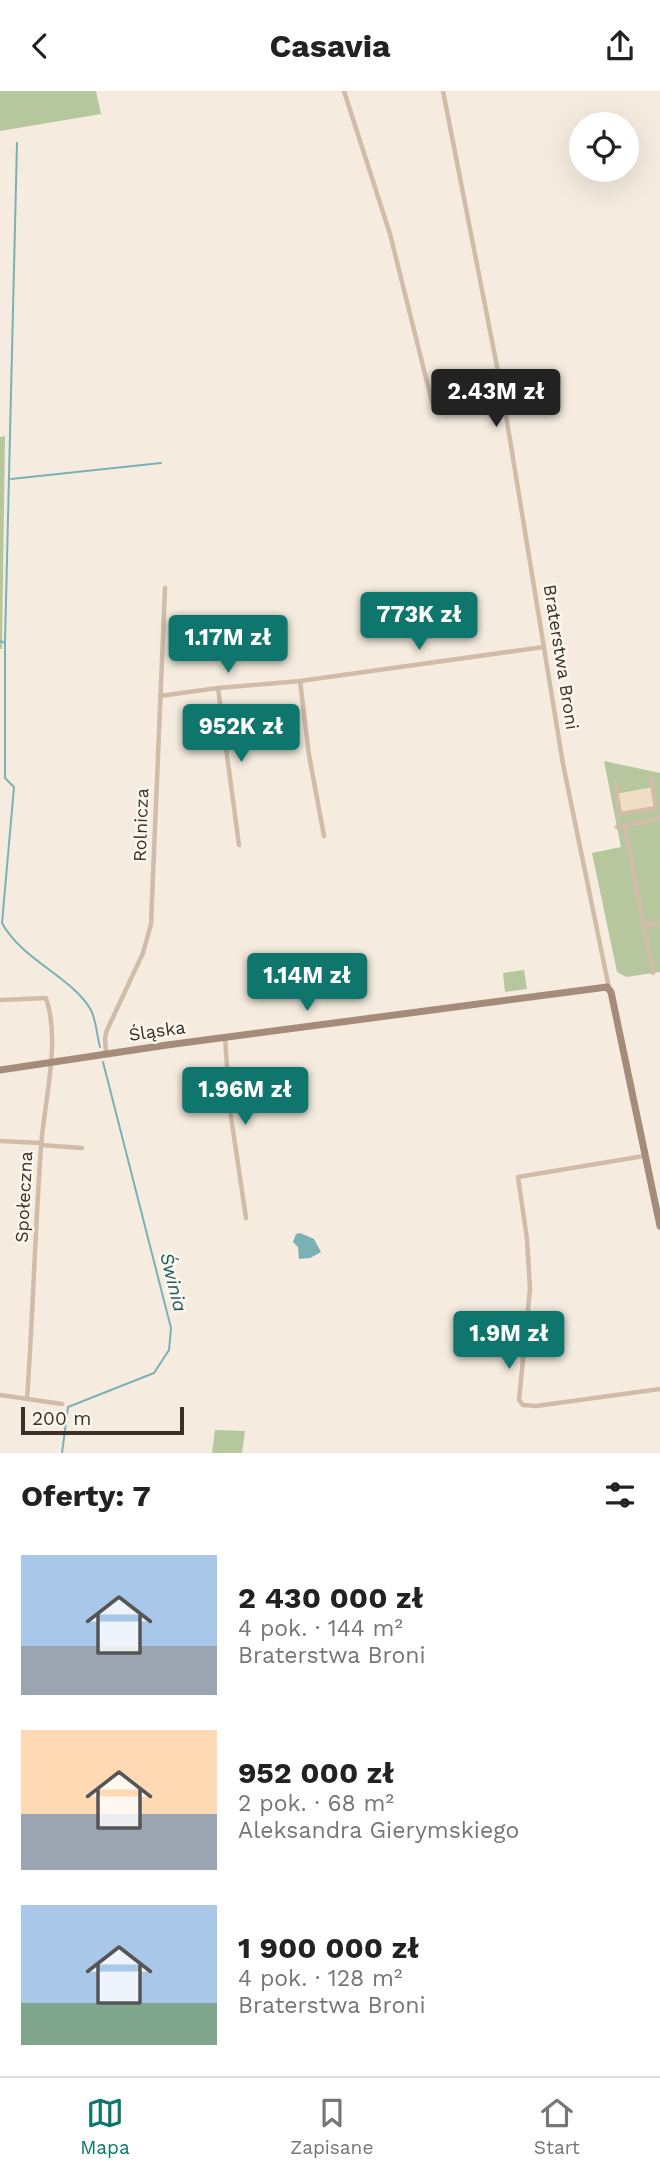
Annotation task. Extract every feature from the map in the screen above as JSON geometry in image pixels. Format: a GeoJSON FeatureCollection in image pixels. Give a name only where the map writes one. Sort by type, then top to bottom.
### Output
{"type":"FeatureCollection","features":[{"type":"Feature","properties":{"kind":"street"},"geometry":{"type":"LineString","coordinates":[[344,91],[390,234],[432,402],[440,408],[503,397]]}},
{"type":"Feature","properties":{"kind":"street","name":"Braterstwa Broni"},"geometry":{"type":"LineString","coordinates":[[443,91],[503,397],[562,764],[660,1226]]}},
{"type":"Feature","properties":{"kind":"street","name":"Rolnicza"},"geometry":{"type":"LineString","coordinates":[[106,1054],[107,1030],[140,960],[149,931],[164,588]]}},
{"type":"Feature","properties":{"kind":"street"},"geometry":{"type":"LineString","coordinates":[[160,697],[218,688],[300,681],[543,647]]}},
{"type":"Feature","properties":{"kind":"street"},"geometry":{"type":"LineString","coordinates":[[300,681],[309,755],[324,836]]}},
{"type":"Feature","properties":{"kind":"street"},"geometry":{"type":"LineString","coordinates":[[218,688],[239,845]]}},
{"type":"Feature","properties":{"kind":"street"},"geometry":{"type":"LineString","coordinates":[[621,826],[659,818],[651,778]]}},
{"type":"Feature","properties":{"kind":"street"},"geometry":{"type":"LineString","coordinates":[[615,785],[621,826],[653,973]]}},
{"type":"Feature","properties":{"kind":"street"},"geometry":{"type":"LineString","coordinates":[[620,814],[656,808]]}},
{"type":"Feature","properties":{"kind":"street"},"geometry":{"type":"LineString","coordinates":[[644,926],[660,923]]}},
{"type":"Feature","properties":{"kind":"street","name":"Śląska"},"geometry":{"type":"LineString","coordinates":[[0,1070],[489,1002],[609,988]]}},
{"type":"Feature","properties":{"kind":"street","name":"Społeczna"},"geometry":{"type":"LineString","coordinates":[[0,1000],[46,998],[49,1007],[51,1061],[41,1144],[27,1399]]}},
{"type":"Feature","properties":{"kind":"street"},"geometry":{"type":"LineString","coordinates":[[225,1038],[230,1110],[246,1218]]}},
{"type":"Feature","properties":{"kind":"street"},"geometry":{"type":"LineString","coordinates":[[0,1141],[82,1148]]}},
{"type":"Feature","properties":{"kind":"street"},"geometry":{"type":"LineString","coordinates":[[644,1157],[518,1177],[527,1239],[530,1289],[519,1400],[523,1405],[537,1406],[660,1389]]}},
{"type":"Feature","properties":{"kind":"street"},"geometry":{"type":"LineString","coordinates":[[0,1395],[62,1404]]}},
{"type":"Feature","properties":{"kind":"green space"},"geometry":{"type":"Polygon","coordinates":[[[0,91],[96,91],[101,114],[0,131],[0,91]]]}},
{"type":"Feature","properties":{"kind":"green space"},"geometry":{"type":"Polygon","coordinates":[[[5,436],[2,649],[0,649],[0,437],[5,436]]]}},
{"type":"Feature","properties":{"kind":"green space"},"geometry":{"type":"Polygon","coordinates":[[[604,761],[660,773],[660,972],[626,977],[617,972],[592,853],[621,847],[604,761]]]}},
{"type":"Feature","properties":{"kind":"green space"},"geometry":{"type":"Polygon","coordinates":[[[524,970],[527,989],[505,992],[503,973],[524,970]]]}},
{"type":"Feature","properties":{"kind":"green space"},"geometry":{"type":"Polygon","coordinates":[[[215,1430],[245,1431],[242,1453],[212,1453],[215,1430]]]}},
{"type":"Feature","properties":{"kind":"shaded area"},"geometry":{"type":"Polygon","coordinates":[[[653,787],[656,808],[620,814],[616,794],[653,787]]]}},
{"type":"Feature","properties":{"kind":"water"},"geometry":{"type":"Polygon","coordinates":[[[296,1234],[314,1239],[321,1252],[310,1258],[299,1259],[298,1247],[293,1242],[296,1234]]]}},
{"type":"Feature","properties":{"kind":"waterway"},"geometry":{"type":"LineString","coordinates":[[5,643],[17,143]]}},
{"type":"Feature","properties":{"kind":"waterway"},"geometry":{"type":"LineString","coordinates":[[11,479],[161,463]]}},
{"type":"Feature","properties":{"kind":"waterway","name":"Świnia"},"geometry":{"type":"LineString","coordinates":[[0,641],[5,643],[5,778],[14,787],[2,923],[22,948],[83,998],[93,1014],[100,1047]]}},
{"type":"Feature","properties":{"kind":"waterway","name":"Świnia"},"geometry":{"type":"LineString","coordinates":[[62,1453],[68,1407],[154,1373],[169,1350],[171,1328],[103,1062]]}}]}
